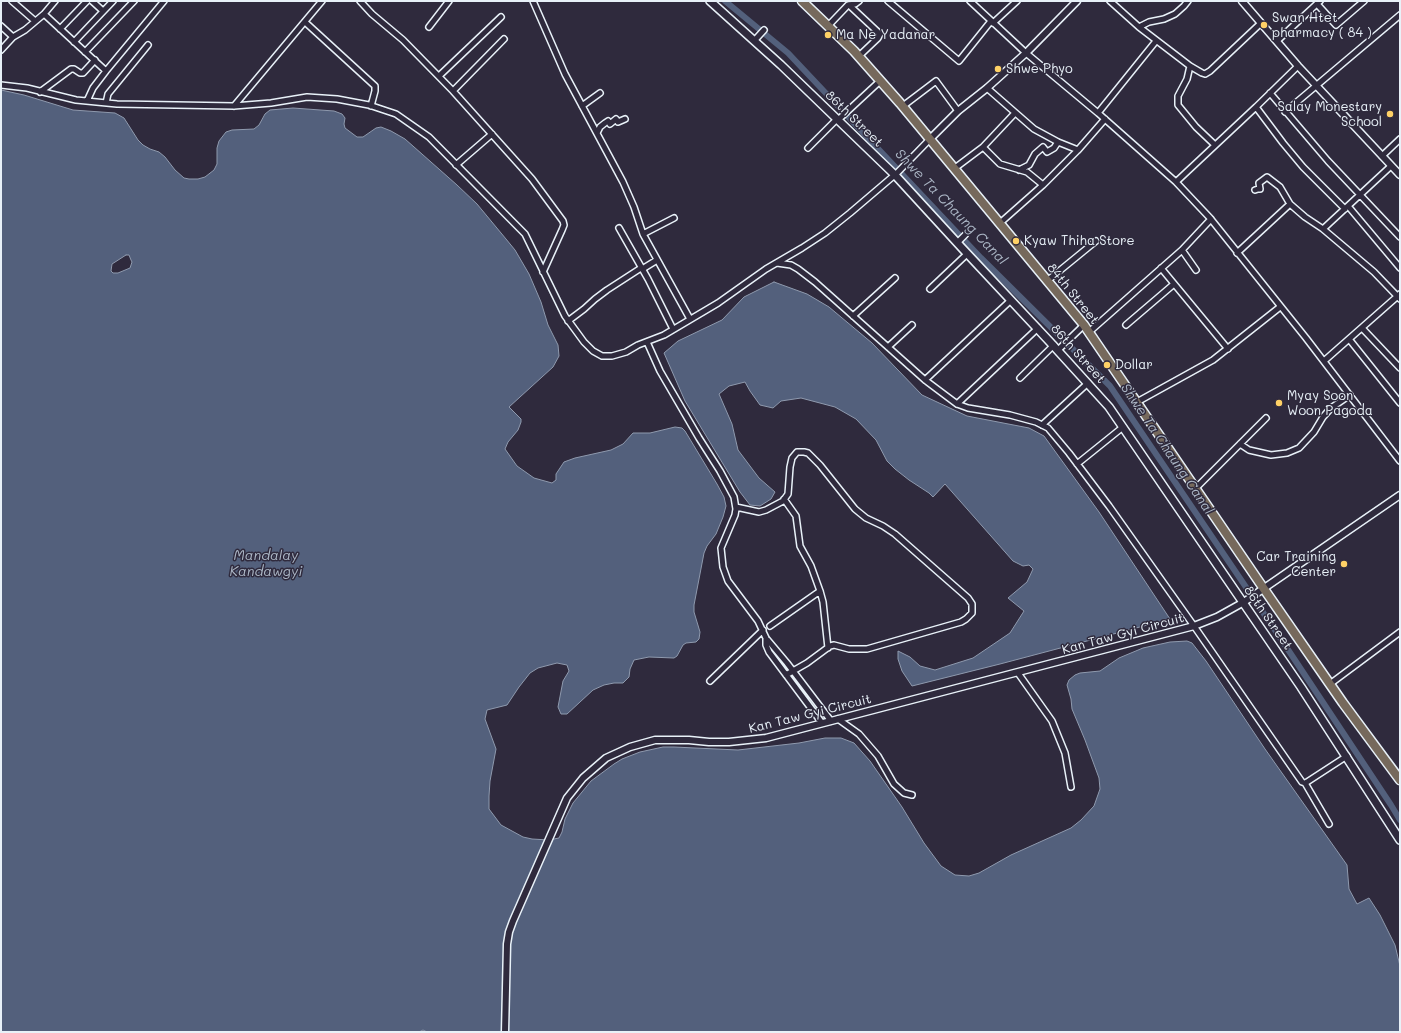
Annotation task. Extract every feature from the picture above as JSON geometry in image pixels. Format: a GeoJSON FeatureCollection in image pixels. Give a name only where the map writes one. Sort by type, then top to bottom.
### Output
{"type":"FeatureCollection","features":[{"type":"Feature","properties":{"kind":"main road","name":"86th Street"},"geometry":{"type":"LineString","coordinates":[[710,1],[839,118],[896,174],[958,241],[967,254],[1058,347],[1109,407],[1244,602],[1347,756],[1400,840]]}},
{"type":"Feature","properties":{"kind":"main road","name":"84th Street"},"geometry":{"type":"LineString","coordinates":[[802,1],[859,56],[903,106],[1086,328],[1263,590],[1400,780]]}},
{"type":"Feature","properties":{"kind":"street"},"geometry":{"type":"LineString","coordinates":[[12,1],[35,21]]}},
{"type":"Feature","properties":{"kind":"street"},"geometry":{"type":"LineString","coordinates":[[1,50],[13,37],[25,30],[44,14],[55,1]]}},
{"type":"Feature","properties":{"kind":"street"},"geometry":{"type":"LineString","coordinates":[[60,30],[87,1]]}},
{"type":"Feature","properties":{"kind":"street"},"geometry":{"type":"LineString","coordinates":[[92,1],[103,11]]}},
{"type":"Feature","properties":{"kind":"street"},"geometry":{"type":"LineString","coordinates":[[74,42],[112,1]]}},
{"type":"Feature","properties":{"kind":"street"},"geometry":{"type":"LineString","coordinates":[[85,52],[134,1]]}},
{"type":"Feature","properties":{"kind":"street"},"geometry":{"type":"LineString","coordinates":[[87,101],[93,88],[106,71],[164,1]]}},
{"type":"Feature","properties":{"kind":"street"},"geometry":{"type":"LineString","coordinates":[[234,106],[322,1]]}},
{"type":"Feature","properties":{"kind":"street"},"geometry":{"type":"LineString","coordinates":[[360,1],[372,14],[403,40],[453,91],[532,179],[563,221],[564,225],[543,272]]}},
{"type":"Feature","properties":{"kind":"street"},"geometry":{"type":"LineString","coordinates":[[429,27],[449,1]]}},
{"type":"Feature","properties":{"kind":"street"},"geometry":{"type":"LineString","coordinates":[[533,1],[565,74],[631,200],[643,234],[690,319]]}},
{"type":"Feature","properties":{"kind":"street"},"geometry":{"type":"LineString","coordinates":[[828,26],[849,5],[855,4],[859,1]]}},
{"type":"Feature","properties":{"kind":"street"},"geometry":{"type":"LineString","coordinates":[[888,1],[959,61],[992,22],[1017,1]]}},
{"type":"Feature","properties":{"kind":"street"},"geometry":{"type":"LineString","coordinates":[[970,1],[1026,52],[1176,182],[1211,219],[1324,361],[1400,461]]}},
{"type":"Feature","properties":{"kind":"street"},"geometry":{"type":"LineString","coordinates":[[1,85],[20,87],[87,101],[106,103],[234,106],[307,98],[337,99],[371,106],[396,114],[430,138],[525,234],[568,321],[593,351],[602,356],[612,356],[626,352],[664,335],[718,303],[825,233],[896,174],[958,112],[1026,52],[1077,1]]}},
{"type":"Feature","properties":{"kind":"street"},"geometry":{"type":"LineString","coordinates":[[1110,1],[1138,27],[1156,41],[1190,66],[1205,74],[1262,23]]}},
{"type":"Feature","properties":{"kind":"street"},"geometry":{"type":"LineString","coordinates":[[1138,27],[1175,14],[1188,1]]}},
{"type":"Feature","properties":{"kind":"street"},"geometry":{"type":"LineString","coordinates":[[1242,1],[1298,66],[1400,175]]}},
{"type":"Feature","properties":{"kind":"street"},"geometry":{"type":"LineString","coordinates":[[1277,41],[1318,2],[1336,24],[1364,1]]}},
{"type":"Feature","properties":{"kind":"street"},"geometry":{"type":"LineString","coordinates":[[849,5],[880,34],[878,38],[859,56]]}},
{"type":"Feature","properties":{"kind":"street"},"geometry":{"type":"LineString","coordinates":[[44,14],[106,71]]}},
{"type":"Feature","properties":{"kind":"street"},"geometry":{"type":"LineString","coordinates":[[1285,112],[1400,15]]}},
{"type":"Feature","properties":{"kind":"street"},"geometry":{"type":"LineString","coordinates":[[438,76],[501,17]]}},
{"type":"Feature","properties":{"kind":"street"},"geometry":{"type":"LineString","coordinates":[[304,22],[375,86],[371,106]]}},
{"type":"Feature","properties":{"kind":"street"},"geometry":{"type":"LineString","coordinates":[[1,26],[13,37]]}},
{"type":"Feature","properties":{"kind":"street"},"geometry":{"type":"LineString","coordinates":[[754,41],[764,30]]}},
{"type":"Feature","properties":{"kind":"street"},"geometry":{"type":"LineString","coordinates":[[453,91],[504,40]]}},
{"type":"Feature","properties":{"kind":"street"},"geometry":{"type":"LineString","coordinates":[[1098,113],[1156,41]]}},
{"type":"Feature","properties":{"kind":"street"},"geometry":{"type":"LineString","coordinates":[[106,103],[108,94],[148,45]]}},
{"type":"Feature","properties":{"kind":"street"},"geometry":{"type":"LineString","coordinates":[[40,92],[71,70],[74,69],[80,73],[83,73],[95,60]]}},
{"type":"Feature","properties":{"kind":"street"},"geometry":{"type":"LineString","coordinates":[[1190,66],[1187,79],[1178,96],[1178,105],[1196,127],[1214,145]]}},
{"type":"Feature","properties":{"kind":"street"},"geometry":{"type":"LineString","coordinates":[[1176,182],[1298,66]]}},
{"type":"Feature","properties":{"kind":"street"},"geometry":{"type":"LineString","coordinates":[[808,148],[880,80]]}},
{"type":"Feature","properties":{"kind":"street"},"geometry":{"type":"LineString","coordinates":[[903,106],[936,81],[958,112]]}},
{"type":"Feature","properties":{"kind":"street"},"geometry":{"type":"LineString","coordinates":[[987,88],[1034,129],[1058,142],[1078,150]]}},
{"type":"Feature","properties":{"kind":"street"},"geometry":{"type":"LineString","coordinates":[[582,106],[600,92]]}},
{"type":"Feature","properties":{"kind":"street"},"geometry":{"type":"LineString","coordinates":[[1270,93],[1285,112],[1400,237]]}},
{"type":"Feature","properties":{"kind":"street"},"geometry":{"type":"LineString","coordinates":[[1256,107],[1303,167],[1347,208],[1400,268]]}},
{"type":"Feature","properties":{"kind":"street"},"geometry":{"type":"LineString","coordinates":[[955,168],[983,147],[1015,113]]}},
{"type":"Feature","properties":{"kind":"street"},"geometry":{"type":"LineString","coordinates":[[597,133],[600,127],[608,121],[610,124],[616,119],[618,122],[625,119]]}},
{"type":"Feature","properties":{"kind":"street"},"geometry":{"type":"LineString","coordinates":[[1000,223],[1043,185],[1078,150],[1105,119]]}},
{"type":"Feature","properties":{"kind":"street"},"geometry":{"type":"LineString","coordinates":[[456,165],[492,134]]}},
{"type":"Feature","properties":{"kind":"street"},"geometry":{"type":"LineString","coordinates":[[1382,156],[1400,139]]}},
{"type":"Feature","properties":{"kind":"street"},"geometry":{"type":"LineString","coordinates":[[1019,170],[1029,164],[1035,154],[1043,147],[1047,152],[1054,148],[1058,142]]}},
{"type":"Feature","properties":{"kind":"street"},"geometry":{"type":"LineString","coordinates":[[983,147],[1000,164],[1026,172],[1043,185]]}},
{"type":"Feature","properties":{"kind":"street"},"geometry":{"type":"LineString","coordinates":[[1323,228],[1347,208],[1391,166]]}},
{"type":"Feature","properties":{"kind":"street"},"geometry":{"type":"LineString","coordinates":[[1256,190],[1258,188],[1260,190],[1259,183],[1267,177],[1280,187],[1290,204],[1305,217],[1323,228],[1374,272],[1399,296],[1324,361]]}},
{"type":"Feature","properties":{"kind":"street"},"geometry":{"type":"LineString","coordinates":[[1237,253],[1290,204]]}},
{"type":"Feature","properties":{"kind":"street"},"geometry":{"type":"LineString","coordinates":[[643,234],[674,218]]}},
{"type":"Feature","properties":{"kind":"street"},"geometry":{"type":"LineString","coordinates":[[1020,378],[1161,268],[1182,250],[1211,219]]}},
{"type":"Feature","properties":{"kind":"street"},"geometry":{"type":"LineString","coordinates":[[620,228],[673,329]]}},
{"type":"Feature","properties":{"kind":"street"},"geometry":{"type":"LineString","coordinates":[[958,241],[964,235]]}},
{"type":"Feature","properties":{"kind":"street"},"geometry":{"type":"LineString","coordinates":[[1047,281],[1096,241]]}},
{"type":"Feature","properties":{"kind":"street"},"geometry":{"type":"LineString","coordinates":[[1182,250],[1196,270]]}},
{"type":"Feature","properties":{"kind":"street"},"geometry":{"type":"LineString","coordinates":[[930,289],[967,254]]}},
{"type":"Feature","properties":{"kind":"street"},"geometry":{"type":"LineString","coordinates":[[568,321],[607,290],[641,268],[644,268],[657,260]]}},
{"type":"Feature","properties":{"kind":"street"},"geometry":{"type":"LineString","coordinates":[[777,263],[798,269],[816,282],[925,380],[957,404],[968,408],[1010,415],[1036,422],[1048,428],[1109,506],[1301,780],[1305,783],[1329,824]]}},
{"type":"Feature","properties":{"kind":"street"},"geometry":{"type":"LineString","coordinates":[[1161,268],[1228,349]]}},
{"type":"Feature","properties":{"kind":"street"},"geometry":{"type":"LineString","coordinates":[[853,316],[895,278]]}},
{"type":"Feature","properties":{"kind":"street"},"geometry":{"type":"LineString","coordinates":[[1126,325],[1174,284]]}},
{"type":"Feature","properties":{"kind":"street"},"geometry":{"type":"LineString","coordinates":[[925,380],[1011,300]]}},
{"type":"Feature","properties":{"kind":"street"},"geometry":{"type":"LineString","coordinates":[[1137,402],[1213,360],[1280,307]]}},
{"type":"Feature","properties":{"kind":"street"},"geometry":{"type":"LineString","coordinates":[[888,347],[912,325]]}},
{"type":"Feature","properties":{"kind":"street"},"geometry":{"type":"LineString","coordinates":[[957,404],[1038,328]]}},
{"type":"Feature","properties":{"kind":"street"},"geometry":{"type":"LineString","coordinates":[[1362,328],[1400,368]]}},
{"type":"Feature","properties":{"kind":"street"},"geometry":{"type":"LineString","coordinates":[[1348,339],[1400,403]]}},
{"type":"Feature","properties":{"kind":"street"},"geometry":{"type":"LineString","coordinates":[[647,342],[660,371],[731,491],[736,507],[732,523],[722,542],[721,548],[721,560],[728,581],[763,630],[766,638],[831,721]]}},
{"type":"Feature","properties":{"kind":"street"},"geometry":{"type":"LineString","coordinates":[[1042,426],[1088,383]]}},
{"type":"Feature","properties":{"kind":"street"},"geometry":{"type":"LineString","coordinates":[[1240,444],[1249,450],[1271,456],[1287,453],[1299,448],[1314,432],[1323,416],[1331,408],[1350,395]]}},
{"type":"Feature","properties":{"kind":"street"},"geometry":{"type":"LineString","coordinates":[[1195,489],[1266,418]]}},
{"type":"Feature","properties":{"kind":"street"},"geometry":{"type":"LineString","coordinates":[[1077,464],[1123,428]]}},
{"type":"Feature","properties":{"kind":"street"},"geometry":{"type":"LineString","coordinates":[[736,507],[759,512],[766,510],[784,499],[788,494],[792,458],[797,452],[808,453],[820,465],[855,509],[866,518],[883,526],[895,534],[968,598],[973,607],[970,616],[961,622],[867,649],[849,649],[834,645],[786,675]]}},
{"type":"Feature","properties":{"kind":"street","name":"Kan Taw Gyi Circuit"},"geometry":{"type":"LineString","coordinates":[[505,1032],[507,944],[509,932],[567,798],[583,778],[606,758],[630,746],[656,740],[744,742],[766,738],[1194,626],[1217,617],[1263,590],[1400,495]]}},
{"type":"Feature","properties":{"kind":"street"},"geometry":{"type":"LineString","coordinates":[[784,499],[796,516],[800,546],[811,566],[820,591],[828,648]]}},
{"type":"Feature","properties":{"kind":"street"},"geometry":{"type":"LineString","coordinates":[[770,626],[820,591]]}},
{"type":"Feature","properties":{"kind":"street"},"geometry":{"type":"LineString","coordinates":[[710,681],[763,630]]}},
{"type":"Feature","properties":{"kind":"street"},"geometry":{"type":"LineString","coordinates":[[1330,684],[1400,632]]}},
{"type":"Feature","properties":{"kind":"street"},"geometry":{"type":"LineString","coordinates":[[766,638],[766,645],[769,652],[822,724]]}},
{"type":"Feature","properties":{"kind":"street"},"geometry":{"type":"LineString","coordinates":[[1018,673],[1052,721],[1065,753],[1071,787]]}},
{"type":"Feature","properties":{"kind":"street"},"geometry":{"type":"LineString","coordinates":[[838,719],[859,734],[878,756],[894,784],[904,793],[912,795]]}},
{"type":"Feature","properties":{"kind":"street"},"geometry":{"type":"LineString","coordinates":[[1305,783],[1347,756]]}},
{"type":"Feature","properties":{"kind":"water","name":"Mandalay Kandawgyi"},"geometry":{"type":"Polygon","coordinates":[[[1,90],[24,95],[73,110],[115,113],[124,118],[138,140],[143,145],[159,152],[175,170],[184,178],[189,179],[205,177],[214,170],[217,164],[217,148],[219,141],[226,132],[232,130],[254,129],[259,125],[265,114],[270,110],[293,108],[334,111],[342,114],[345,118],[345,128],[357,137],[363,137],[376,128],[381,127],[391,131],[405,139],[477,204],[515,250],[529,274],[541,302],[548,325],[558,345],[559,356],[553,367],[509,407],[521,419],[518,430],[508,442],[505,449],[517,466],[534,478],[552,483],[556,480],[556,474],[564,462],[611,450],[623,444],[633,433],[650,433],[675,427],[682,428],[685,431],[717,484],[724,497],[726,506],[716,534],[707,546],[704,553],[694,605],[694,612],[700,632],[699,639],[696,642],[686,643],[683,645],[677,656],[674,658],[649,657],[634,660],[630,669],[629,677],[623,683],[604,685],[593,690],[567,714],[561,714],[558,707],[563,681],[569,671],[567,665],[557,663],[538,668],[530,673],[507,705],[487,710],[485,719],[496,749],[490,781],[489,809],[501,825],[523,837],[549,840],[559,838],[565,819],[573,803],[591,781],[622,759],[640,752],[663,747],[738,750],[799,743],[825,738],[841,738],[854,743],[870,761],[941,866],[955,875],[969,876],[979,873],[1011,855],[1071,828],[1094,806],[1100,789],[1099,778],[1072,709],[1067,685],[1069,680],[1080,673],[1100,671],[1119,658],[1143,648],[1170,642],[1187,641],[1192,643],[1206,661],[1265,749],[1347,865],[1349,889],[1357,904],[1369,898],[1380,915],[1395,945],[1400,966],[1400,1032],[427,1032],[423,1030],[419,1032],[1,1032],[1,90]],[[126,255],[112,264],[111,271],[113,273],[118,273],[130,268],[132,262],[129,255],[126,255]]]}},
{"type":"Feature","properties":{"kind":"water"},"geometry":{"type":"Polygon","coordinates":[[[774,282],[807,294],[829,307],[872,343],[922,395],[967,416],[1029,428],[1044,436],[1099,512],[1170,619],[912,686],[902,671],[898,659],[898,651],[910,657],[920,666],[935,670],[973,658],[1010,633],[1024,611],[1008,598],[1027,582],[1033,569],[1029,565],[1023,566],[1013,561],[945,484],[933,497],[895,469],[887,461],[876,440],[856,419],[835,407],[801,398],[781,401],[773,408],[760,405],[745,382],[729,386],[719,394],[732,424],[738,450],[759,478],[775,492],[771,499],[760,506],[750,505],[740,492],[685,401],[664,353],[678,341],[722,320],[744,297],[774,282]]]}},
{"type":"Feature","properties":{"kind":"waterway","name":"Shwe Ta Chaung Canal"},"geometry":{"type":"LineString","coordinates":[[725,1],[788,53],[981,258],[1110,386],[1279,636],[1400,820]]}},
{"type":"Feature","properties":{"kind":"place","name":"Swan Htet pharmacy ( 84 )"},"geometry":{"type":"Point","coordinates":[1264,25]}},
{"type":"Feature","properties":{"kind":"place","name":"Ma Ne Yadanar"},"geometry":{"type":"Point","coordinates":[828,35]}},
{"type":"Feature","properties":{"kind":"place","name":"Shwe Phyo"},"geometry":{"type":"Point","coordinates":[998,69]}},
{"type":"Feature","properties":{"kind":"place","name":"Salay Monestary School"},"geometry":{"type":"Point","coordinates":[1390,114]}},
{"type":"Feature","properties":{"kind":"place","name":"Kyaw Thiha Store"},"geometry":{"type":"Point","coordinates":[1016,241]}},
{"type":"Feature","properties":{"kind":"place","name":"Dollar"},"geometry":{"type":"Point","coordinates":[1107,365]}},
{"type":"Feature","properties":{"kind":"place","name":"Myay Soon Woon Pagoda"},"geometry":{"type":"Point","coordinates":[1279,403]}},
{"type":"Feature","properties":{"kind":"place","name":"Car Training Center"},"geometry":{"type":"Point","coordinates":[1344,564]}}]}
